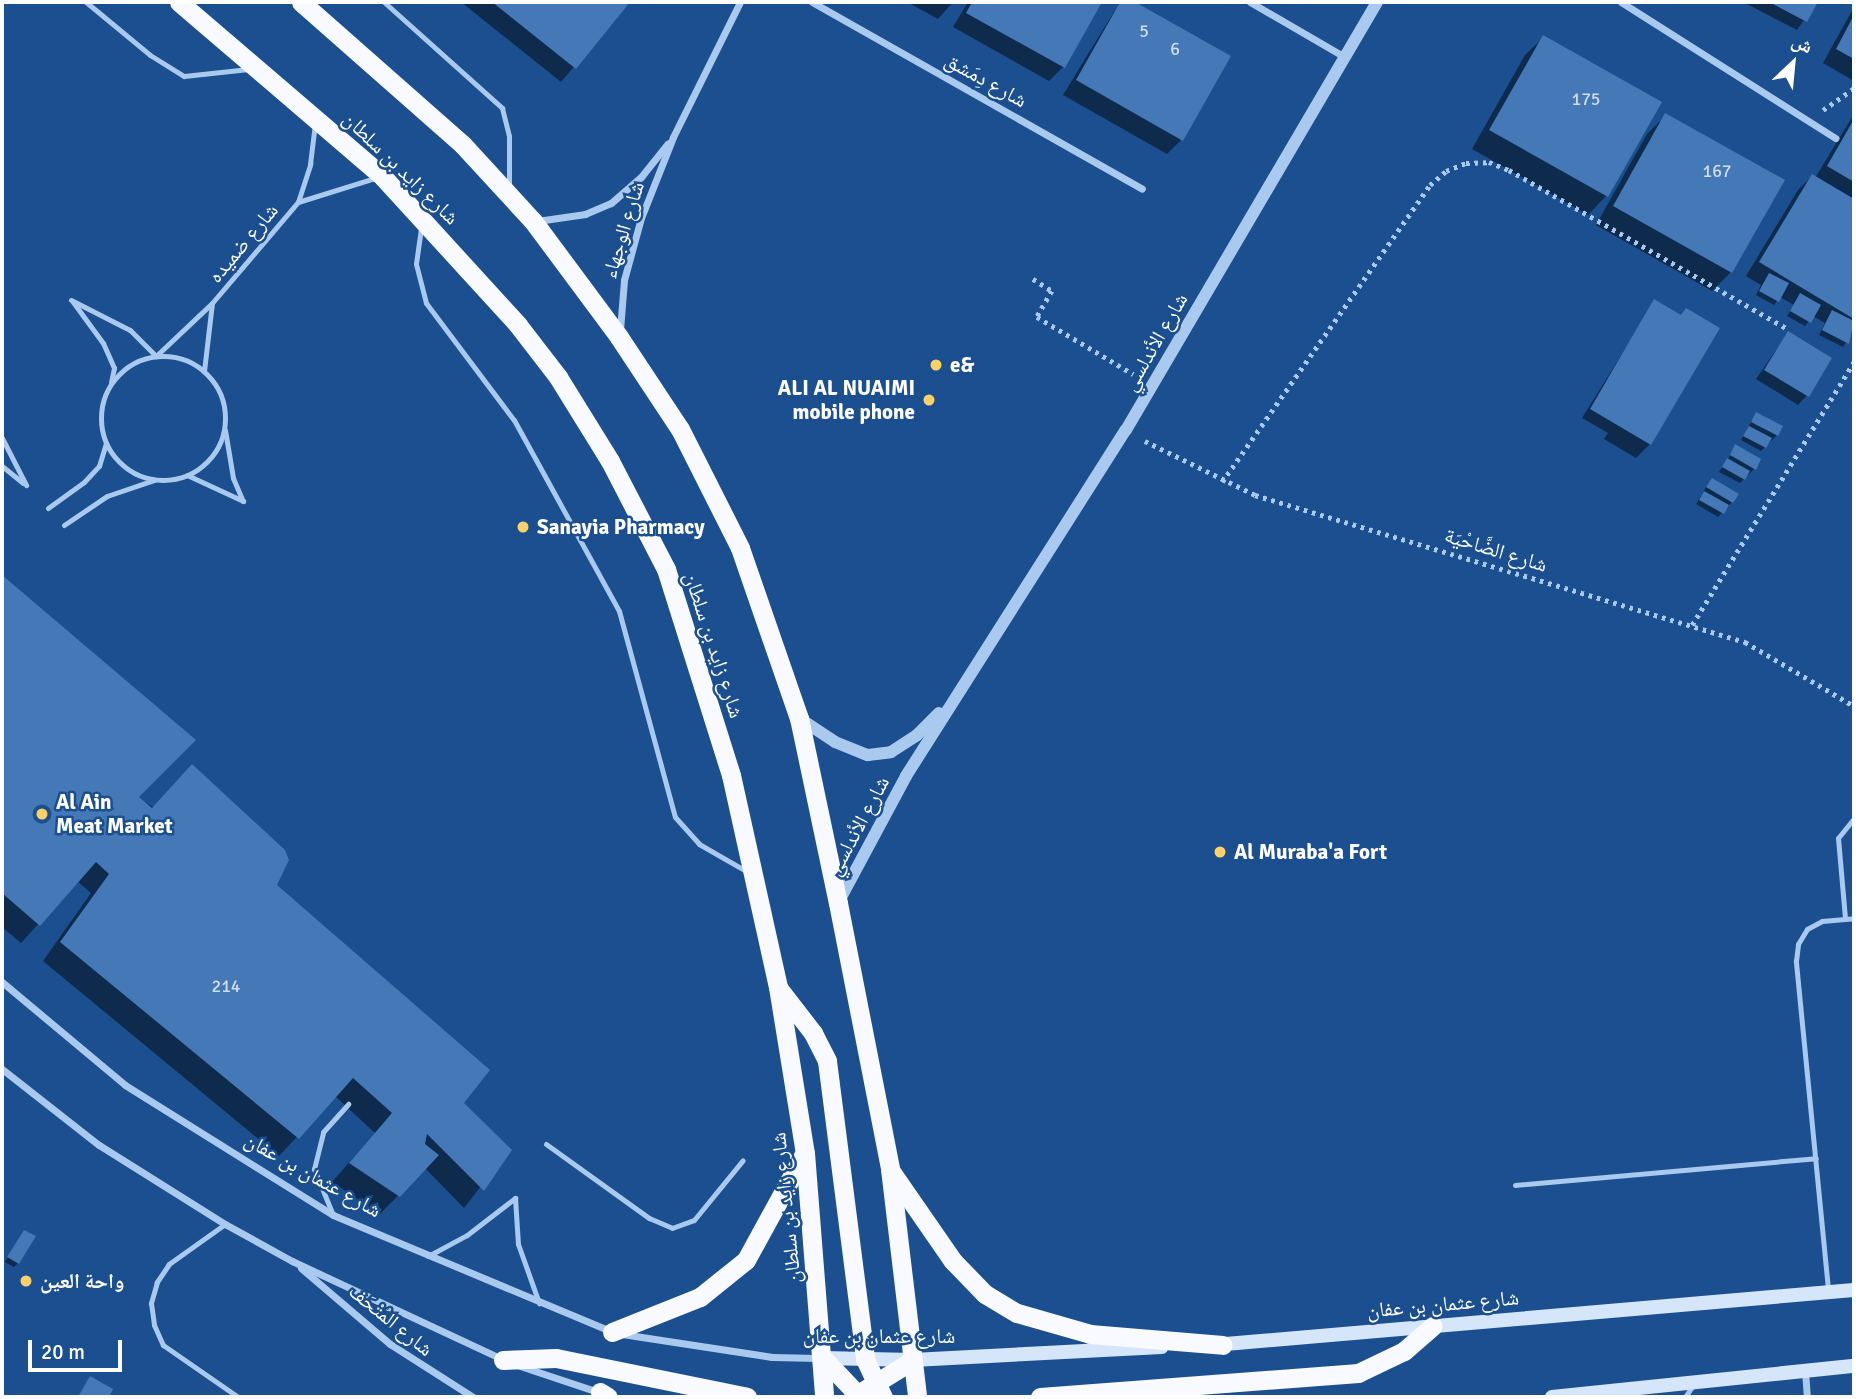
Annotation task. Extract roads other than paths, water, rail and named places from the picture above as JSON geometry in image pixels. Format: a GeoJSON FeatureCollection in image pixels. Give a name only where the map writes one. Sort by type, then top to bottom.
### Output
{"type":"FeatureCollection","features":[{"type":"Feature","properties":{"kind":"highway","name":"شارع زايد بن سلطان"},"geometry":{"type":"LineString","coordinates":[[179,2],[316,117],[424,218],[558,377],[639,511],[666,569],[698,661],[755,876],[778,987],[805,1153],[824,1397]]}},
{"type":"Feature","properties":{"kind":"highway"},"geometry":{"type":"LineString","coordinates":[[300,2],[463,145],[533,221],[619,337],[680,429],[729,523],[799,718],[890,1170],[916,1397]]}},
{"type":"Feature","properties":{"kind":"highway"},"geometry":{"type":"LineString","coordinates":[[778,987],[813,1034],[827,1061],[865,1359],[879,1391]]}},
{"type":"Feature","properties":{"kind":"highway"},"geometry":{"type":"LineString","coordinates":[[612,1332],[700,1297],[746,1260],[805,1153]]}},
{"type":"Feature","properties":{"kind":"highway"},"geometry":{"type":"LineString","coordinates":[[890,1170],[953,1261],[985,1294],[1017,1313],[1090,1334],[1223,1345]]}},
{"type":"Feature","properties":{"kind":"highway"},"geometry":{"type":"LineString","coordinates":[[1040,1397],[1358,1373],[1404,1351],[1433,1326]]}},
{"type":"Feature","properties":{"kind":"highway"},"geometry":{"type":"LineString","coordinates":[[503,1360],[556,1357],[747,1397]]}},
{"type":"Feature","properties":{"kind":"highway"},"geometry":{"type":"LineString","coordinates":[[823,1358],[857,1396],[879,1391],[913,1360]]}},
{"type":"Feature","properties":{"kind":"main road","name":"شارع عثمان بن عفان"},"geometry":{"type":"LineString","coordinates":[[823,1358],[913,1360],[1223,1345],[1854,1290]]}},
{"type":"Feature","properties":{"kind":"main road"},"geometry":{"type":"LineString","coordinates":[[1552,1397],[1854,1366]]}},
{"type":"Feature","properties":{"kind":"street","name":"شارع الوجهاء"},"geometry":{"type":"LineString","coordinates":[[619,337],[629,261],[673,137],[740,2]]}},
{"type":"Feature","properties":{"kind":"street","name":"شارع دِمَشق"},"geometry":{"type":"LineString","coordinates":[[811,2],[1142,188]]}},
{"type":"Feature","properties":{"kind":"street"},"geometry":{"type":"LineString","coordinates":[[1250,2],[1345,57]]}},
{"type":"Feature","properties":{"kind":"street","name":"شارع الأندلسي"},"geometry":{"type":"LineString","coordinates":[[838,903],[865,848],[956,696],[1126,430],[1377,2]]}},
{"type":"Feature","properties":{"kind":"street"},"geometry":{"type":"LineString","coordinates":[[1621,2],[1835,138]]}},
{"type":"Feature","properties":{"kind":"street","name":"شارع الوجهاء"},"geometry":{"type":"LineString","coordinates":[[533,221],[585,214],[611,203],[641,177],[673,137]]}},
{"type":"Feature","properties":{"kind":"street","name":"شارع الأندلسي"},"geometry":{"type":"LineString","coordinates":[[799,718],[835,742],[868,755],[891,752],[918,735],[956,696]]}},
{"type":"Feature","properties":{"kind":"street","name":"شارع عثمان بن عفان"},"geometry":{"type":"LineString","coordinates":[[2,982],[125,1086],[333,1215],[540,1305],[612,1332],[772,1357],[823,1358]]}},
{"type":"Feature","properties":{"kind":"street"},"geometry":{"type":"LineString","coordinates":[[2,1069],[99,1145],[225,1224],[292,1261],[503,1360],[608,1396]]}},
{"type":"Feature","properties":{"kind":"street","name":"شارع المُتْحَف"},"geometry":{"type":"LineString","coordinates":[[292,1261],[390,1344],[472,1397]]}},
{"type":"Feature","properties":{"kind":"street"},"geometry":{"type":"LineString","coordinates":[[1805,1369],[1807,1397]]}},
{"type":"Feature","properties":{"kind":"lane"},"geometry":{"type":"LineString","coordinates":[[86,2],[150,55],[184,76],[256,68]]}},
{"type":"Feature","properties":{"kind":"lane"},"geometry":{"type":"LineString","coordinates":[[384,2],[502,108],[509,136],[509,193]]}},
{"type":"Feature","properties":{"kind":"lane","name":"شارع ضميده"},"geometry":{"type":"LineString","coordinates":[[110,384],[122,370],[156,356],[212,303],[298,202],[310,164],[316,117]]}},
{"type":"Feature","properties":{"kind":"lane","name":"شارع ضميده"},"geometry":{"type":"LineString","coordinates":[[298,202],[352,182],[383,177]]}},
{"type":"Feature","properties":{"kind":"lane"},"geometry":{"type":"LineString","coordinates":[[424,218],[416,264],[426,303],[514,420],[619,611],[676,817],[699,844],[755,876]]}},
{"type":"Feature","properties":{"kind":"lane"},"geometry":{"type":"LineString","coordinates":[[155,479],[126,467],[106,443],[101,423],[114,369],[103,343],[71,300],[130,330],[156,356],[181,359],[204,371],[217,387],[225,426],[227,455],[243,501],[187,475]]}},
{"type":"Feature","properties":{"kind":"lane","name":"شارع ضميده"},"geometry":{"type":"LineString","coordinates":[[204,371],[212,303]]}},
{"type":"Feature","properties":{"kind":"lane"},"geometry":{"type":"LineString","coordinates":[[64,525],[107,496],[155,479],[187,475],[213,455],[225,426]]}},
{"type":"Feature","properties":{"kind":"lane"},"geometry":{"type":"LineString","coordinates":[[2,438],[26,485],[2,466]]}},
{"type":"Feature","properties":{"kind":"lane"},"geometry":{"type":"LineString","coordinates":[[48,508],[84,482],[99,466],[106,443]]}},
{"type":"Feature","properties":{"kind":"lane"},"geometry":{"type":"LineString","coordinates":[[1845,918],[1839,838],[1854,818]]}},
{"type":"Feature","properties":{"kind":"lane"},"geometry":{"type":"LineString","coordinates":[[1828,1292],[1798,944],[1807,929],[1854,918]]}},
{"type":"Feature","properties":{"kind":"lane"},"geometry":{"type":"LineString","coordinates":[[333,1215],[314,1169],[323,1132],[348,1104]]}},
{"type":"Feature","properties":{"kind":"lane"},"geometry":{"type":"LineString","coordinates":[[546,1144],[649,1218],[672,1228],[694,1220],[744,1160]]}},
{"type":"Feature","properties":{"kind":"lane"},"geometry":{"type":"LineString","coordinates":[[1516,1185],[1816,1158]]}},
{"type":"Feature","properties":{"kind":"lane"},"geometry":{"type":"LineString","coordinates":[[426,1257],[467,1235],[515,1198],[518,1244],[540,1305]]}},
{"type":"Feature","properties":{"kind":"lane"},"geometry":{"type":"LineString","coordinates":[[225,1224],[169,1264],[157,1282],[151,1303],[154,1325],[163,1345],[238,1397]]}},
{"type":"Feature","properties":{"kind":"lane"},"geometry":{"type":"LineString","coordinates":[[1685,1397],[1696,1381]]}},
{"type":"Feature","properties":{"kind":"place","name":"e&"},"geometry":{"type":"Point","coordinates":[936,365]}},
{"type":"Feature","properties":{"kind":"place","name":"ALI AL NUAIMI mobile phone"},"geometry":{"type":"Point","coordinates":[929,400]}},
{"type":"Feature","properties":{"kind":"place","name":"Sanayia Pharmacy"},"geometry":{"type":"Point","coordinates":[523,527]}},
{"type":"Feature","properties":{"kind":"place","name":"Al Ain Meat Market"},"geometry":{"type":"Point","coordinates":[42,814]}},
{"type":"Feature","properties":{"kind":"place","name":"Al Muraba'a Fort"},"geometry":{"type":"Point","coordinates":[1220,852]}},
{"type":"Feature","properties":{"kind":"place","name":"واحة العين"},"geometry":{"type":"Point","coordinates":[26,1281]}}]}
